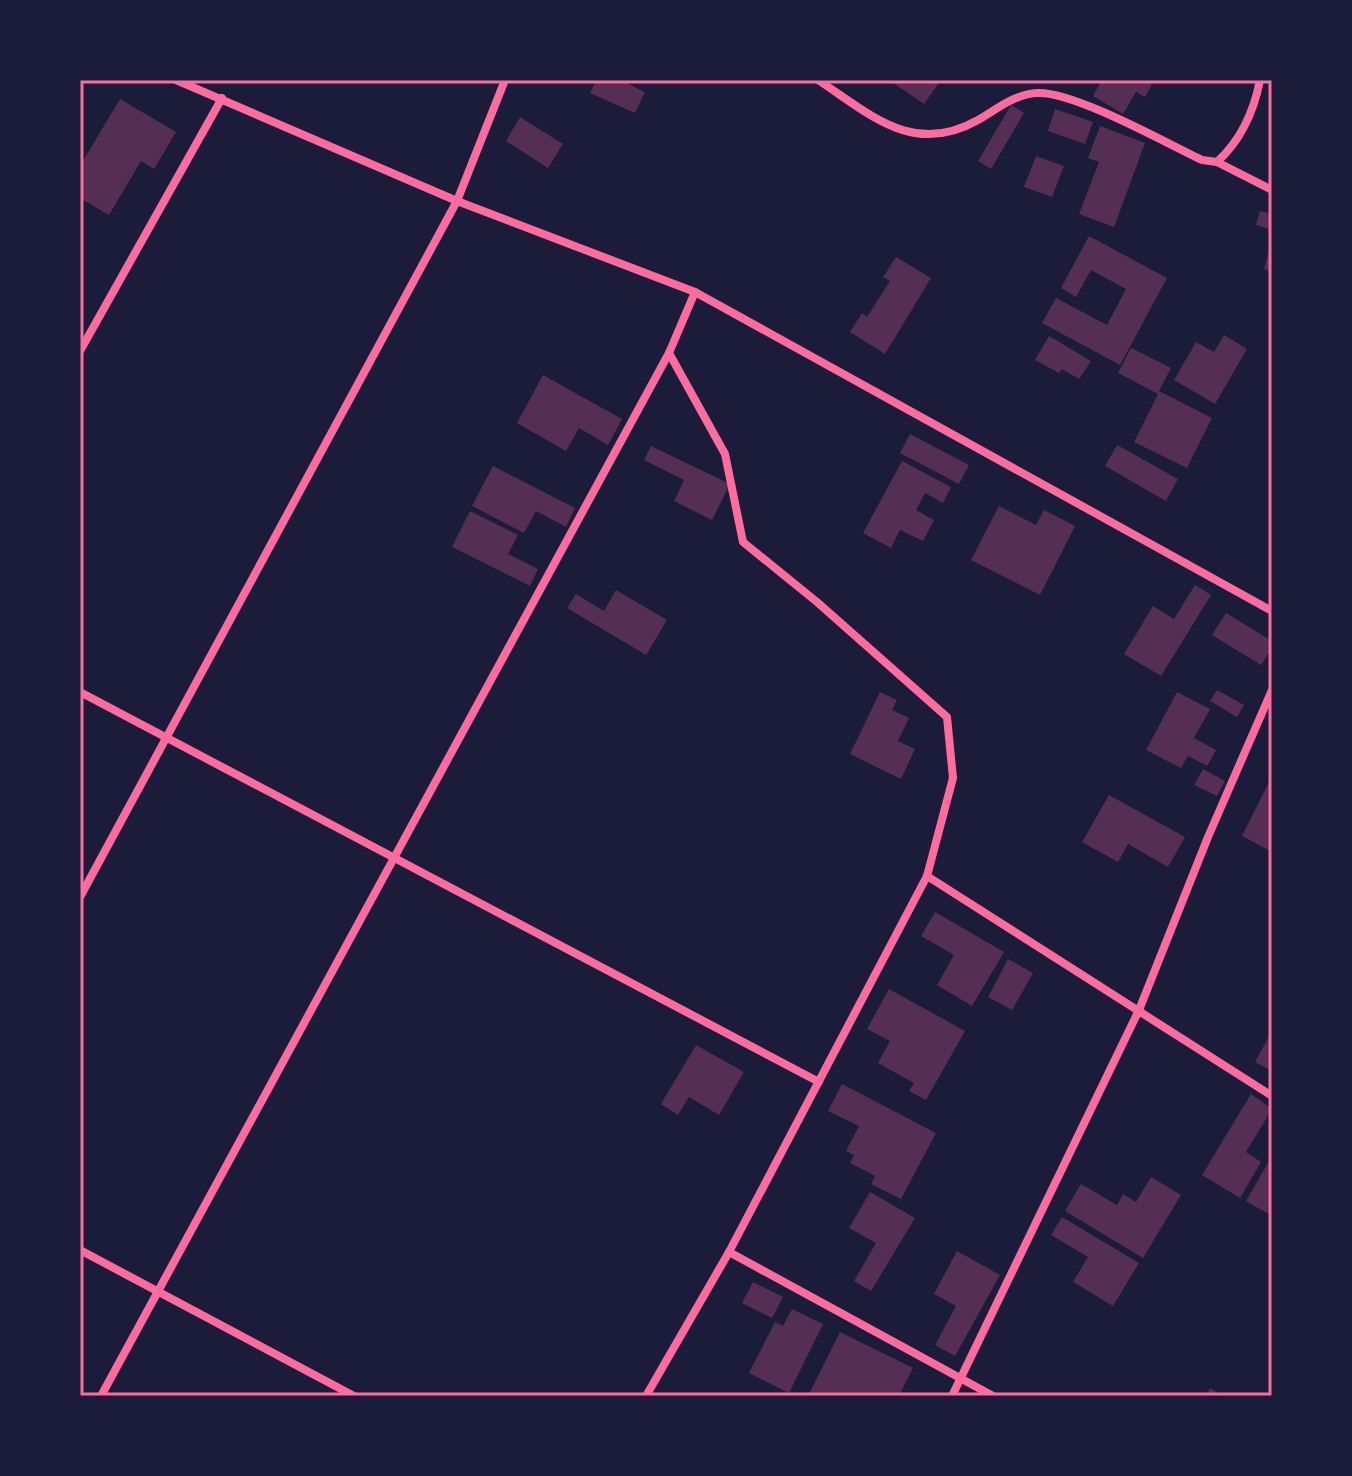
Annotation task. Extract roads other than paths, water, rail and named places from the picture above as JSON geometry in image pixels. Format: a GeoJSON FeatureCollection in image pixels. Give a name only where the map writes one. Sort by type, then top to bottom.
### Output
{"type":"FeatureCollection","features":[{"type":"Feature","properties":{"kind":"street"},"geometry":{"type":"LineString","coordinates":[[176,80],[457,201],[695,292],[1272,611]]}},
{"type":"Feature","properties":{"kind":"street"},"geometry":{"type":"LineString","coordinates":[[80,897],[457,201],[505,80]]}},
{"type":"Feature","properties":{"kind":"street"},"geometry":{"type":"LineString","coordinates":[[818,80],[884,124],[913,135],[945,133],[975,122],[1007,101],[1036,92],[1064,96],[1202,160],[1217,162],[1272,190]]}},
{"type":"Feature","properties":{"kind":"street"},"geometry":{"type":"LineString","coordinates":[[1217,162],[1228,152],[1247,124],[1260,80]]}},
{"type":"Feature","properties":{"kind":"street"},"geometry":{"type":"LineString","coordinates":[[80,351],[222,98]]}},
{"type":"Feature","properties":{"kind":"street"},"geometry":{"type":"LineString","coordinates":[[101,1396],[669,353],[695,292]]}},
{"type":"Feature","properties":{"kind":"street"},"geometry":{"type":"LineString","coordinates":[[646,1396],[729,1252],[927,876],[953,778],[947,717],[817,602],[743,542],[725,454],[669,353]]}},
{"type":"Feature","properties":{"kind":"street"},"geometry":{"type":"LineString","coordinates":[[952,1396],[1139,1010],[1208,837],[1272,690]]}},
{"type":"Feature","properties":{"kind":"street"},"geometry":{"type":"LineString","coordinates":[[80,692],[819,1082]]}},
{"type":"Feature","properties":{"kind":"street"},"geometry":{"type":"LineString","coordinates":[[927,876],[1272,1096]]}},
{"type":"Feature","properties":{"kind":"street"},"geometry":{"type":"LineString","coordinates":[[80,1250],[354,1396]]}},
{"type":"Feature","properties":{"kind":"street"},"geometry":{"type":"LineString","coordinates":[[729,1252],[993,1396]]}}]}
